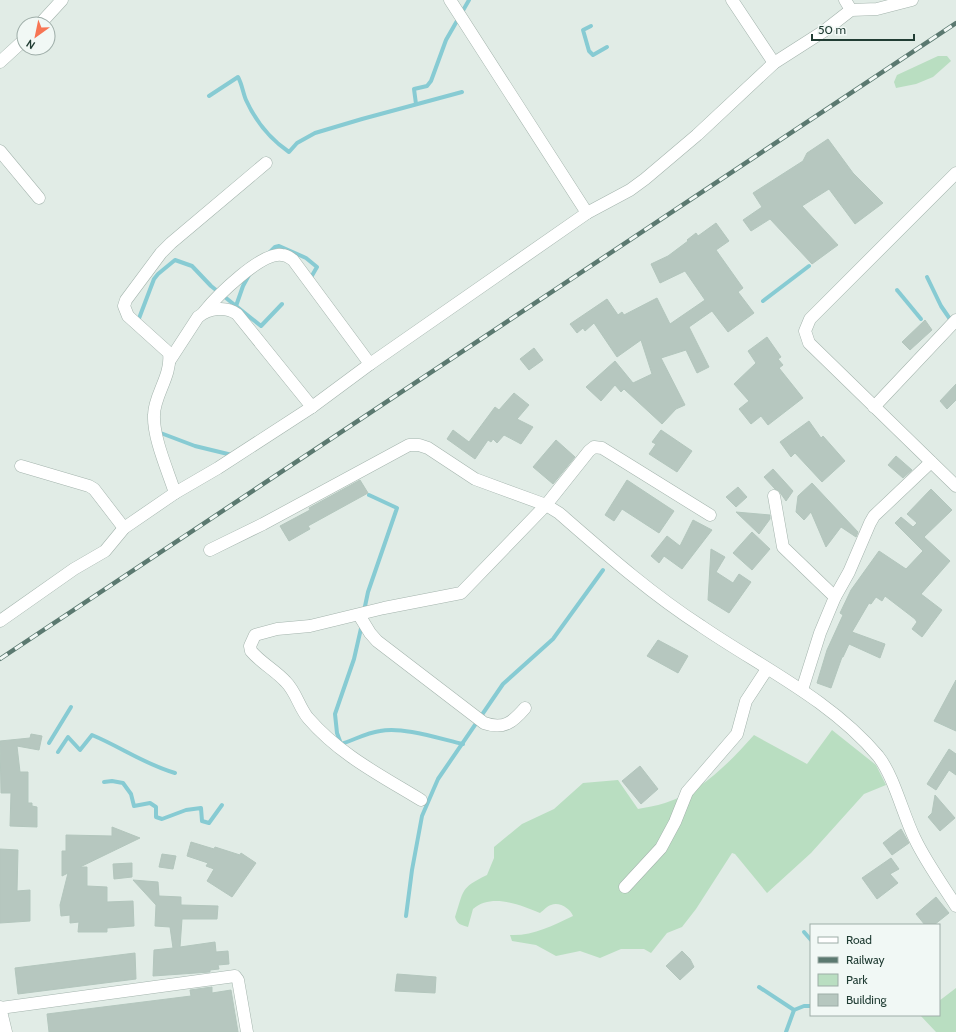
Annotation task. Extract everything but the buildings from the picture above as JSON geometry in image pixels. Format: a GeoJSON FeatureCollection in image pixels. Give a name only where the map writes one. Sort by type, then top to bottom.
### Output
{"type":"FeatureCollection","features":[{"type":"Feature","properties":{"kind":"street"},"geometry":{"type":"LineString","coordinates":[[47,16],[62,0]]}},
{"type":"Feature","properties":{"kind":"street"},"geometry":{"type":"LineString","coordinates":[[450,0],[587,213]]}},
{"type":"Feature","properties":{"kind":"street"},"geometry":{"type":"LineString","coordinates":[[732,0],[774,63]]}},
{"type":"Feature","properties":{"kind":"street"},"geometry":{"type":"LineString","coordinates":[[0,621],[74,569],[105,551],[124,528],[175,493],[218,468],[312,408],[370,364],[587,213],[630,190],[697,135],[774,63],[824,31],[848,5],[876,9],[912,0]]}},
{"type":"Feature","properties":{"kind":"street"},"geometry":{"type":"LineString","coordinates":[[0,62],[16,47]]}},
{"type":"Feature","properties":{"kind":"street"},"geometry":{"type":"LineString","coordinates":[[0,151],[39,198]]}},
{"type":"Feature","properties":{"kind":"street"},"geometry":{"type":"LineString","coordinates":[[175,493],[158,440],[153,414],[169,368],[170,360],[167,350],[128,316],[124,306],[126,300],[171,242],[266,163]]}},
{"type":"Feature","properties":{"kind":"street"},"geometry":{"type":"LineString","coordinates":[[953,477],[931,462],[809,342],[806,336],[806,325],[810,319],[956,173]]}},
{"type":"Feature","properties":{"kind":"street"},"geometry":{"type":"LineString","coordinates":[[170,360],[198,317],[214,300],[248,270],[274,256],[281,254],[293,260],[370,364]]}},
{"type":"Feature","properties":{"kind":"street"},"geometry":{"type":"LineString","coordinates":[[204,312],[225,309],[231,310],[237,314],[312,408]]}},
{"type":"Feature","properties":{"kind":"street"},"geometry":{"type":"LineString","coordinates":[[874,407],[956,320]]}},
{"type":"Feature","properties":{"kind":"street"},"geometry":{"type":"LineString","coordinates":[[210,550],[262,524],[408,445],[419,445],[428,448],[475,479],[546,505],[559,513],[642,585],[700,626],[802,690],[856,733],[879,758],[892,783],[915,840],[956,906]]}},
{"type":"Feature","properties":{"kind":"street"},"geometry":{"type":"LineString","coordinates":[[421,800],[357,762],[331,743],[306,716],[285,680],[252,651],[250,646],[256,636],[267,631],[310,626],[384,608],[461,593],[546,505],[589,451],[598,446],[710,515]]}},
{"type":"Feature","properties":{"kind":"street"},"geometry":{"type":"LineString","coordinates":[[802,690],[820,633],[835,597],[849,572],[874,516],[931,462]]}},
{"type":"Feature","properties":{"kind":"street"},"geometry":{"type":"LineString","coordinates":[[20,466],[89,486],[94,490],[124,528]]}},
{"type":"Feature","properties":{"kind":"street"},"geometry":{"type":"LineString","coordinates":[[774,496],[783,547],[835,597]]}},
{"type":"Feature","properties":{"kind":"street"},"geometry":{"type":"LineString","coordinates":[[359,615],[370,633],[386,649],[484,723],[492,726],[507,724],[514,721],[524,708]]}},
{"type":"Feature","properties":{"kind":"street"},"geometry":{"type":"LineString","coordinates":[[625,887],[661,848],[675,822],[687,792],[737,734],[746,701],[768,670]]}},
{"type":"Feature","properties":{"kind":"street"},"geometry":{"type":"LineString","coordinates":[[6,1032],[0,1007],[235,976],[238,980],[247,1032]]}},
{"type":"Feature","properties":{"kind":"green space"},"geometry":{"type":"Polygon","coordinates":[[[938,56],[947,56],[951,61],[933,77],[916,84],[896,88],[894,82],[897,75],[938,56]]]}},
{"type":"Feature","properties":{"kind":"green space"},"geometry":{"type":"Polygon","coordinates":[[[832,730],[876,765],[886,785],[864,794],[811,853],[767,893],[735,854],[732,853],[696,909],[682,927],[667,933],[651,953],[644,949],[621,949],[600,958],[580,951],[556,956],[536,945],[512,941],[510,935],[535,932],[550,927],[573,916],[567,908],[558,904],[547,907],[540,913],[506,902],[489,902],[481,904],[473,909],[468,927],[463,926],[457,921],[455,917],[464,891],[472,883],[487,875],[494,858],[494,847],[522,824],[554,809],[583,783],[618,780],[638,809],[655,806],[691,792],[724,766],[754,735],[807,764],[832,730]]]}},
{"type":"Feature","properties":{"kind":"green space"},"geometry":{"type":"Polygon","coordinates":[[[956,988],[956,1032],[936,1032],[921,1016],[940,1016],[940,1000],[956,988]]]}},
{"type":"Feature","properties":{"kind":"waterway"},"geometry":{"type":"LineString","coordinates":[[416,104],[414,89],[427,86],[431,81],[446,40],[469,0]]}},
{"type":"Feature","properties":{"kind":"waterway"},"geometry":{"type":"LineString","coordinates":[[591,26],[583,30],[589,51],[593,55],[607,47]]}},
{"type":"Feature","properties":{"kind":"waterway"},"geometry":{"type":"LineString","coordinates":[[209,96],[238,77],[246,100],[254,116],[270,136],[289,152],[297,143],[315,133],[462,92]]}},
{"type":"Feature","properties":{"kind":"waterway"},"geometry":{"type":"LineString","coordinates":[[268,254],[275,247],[279,246],[306,258],[317,267],[310,279]]}},
{"type":"Feature","properties":{"kind":"waterway"},"geometry":{"type":"LineString","coordinates":[[140,322],[138,321],[154,279],[175,260],[192,266],[211,286],[261,326],[282,304]]}},
{"type":"Feature","properties":{"kind":"waterway"},"geometry":{"type":"LineString","coordinates":[[763,301],[809,266]]}},
{"type":"Feature","properties":{"kind":"waterway"},"geometry":{"type":"LineString","coordinates":[[236,306],[243,286],[249,275]]}},
{"type":"Feature","properties":{"kind":"waterway"},"geometry":{"type":"LineString","coordinates":[[927,277],[941,306],[952,322]]}},
{"type":"Feature","properties":{"kind":"waterway"},"geometry":{"type":"LineString","coordinates":[[897,290],[921,319]]}},
{"type":"Feature","properties":{"kind":"waterway"},"geometry":{"type":"LineString","coordinates":[[158,432],[195,446],[232,455]]}},
{"type":"Feature","properties":{"kind":"waterway"},"geometry":{"type":"LineString","coordinates":[[364,611],[368,592],[397,508],[369,495]]}},
{"type":"Feature","properties":{"kind":"waterway"},"geometry":{"type":"LineString","coordinates":[[406,916],[412,870],[422,816],[438,779],[503,684],[553,639],[603,570]]}},
{"type":"Feature","properties":{"kind":"waterway"},"geometry":{"type":"LineString","coordinates":[[362,624],[354,659],[335,714],[337,733],[341,744],[370,733],[389,730],[399,730],[422,734],[463,744]]}},
{"type":"Feature","properties":{"kind":"waterway"},"geometry":{"type":"LineString","coordinates":[[49,743],[71,707]]}},
{"type":"Feature","properties":{"kind":"waterway"},"geometry":{"type":"LineString","coordinates":[[58,752],[68,737],[80,750],[92,735],[153,765],[175,773]]}},
{"type":"Feature","properties":{"kind":"waterway"},"geometry":{"type":"LineString","coordinates":[[104,782],[112,781],[123,783],[131,794],[134,806],[150,803],[156,807],[156,817],[162,819],[186,810],[201,808],[202,821],[209,823],[222,805]]}},
{"type":"Feature","properties":{"kind":"waterway"},"geometry":{"type":"LineString","coordinates":[[804,932],[810,939]]}},
{"type":"Feature","properties":{"kind":"waterway"},"geometry":{"type":"LineString","coordinates":[[759,987],[794,1010]]}},
{"type":"Feature","properties":{"kind":"waterway"},"geometry":{"type":"LineString","coordinates":[[786,1032],[794,1010],[804,1006],[810,1006]]}},
{"type":"Feature","properties":{"kind":"railway"},"geometry":{"type":"LineString","coordinates":[[0,659],[956,23]]}}]}
